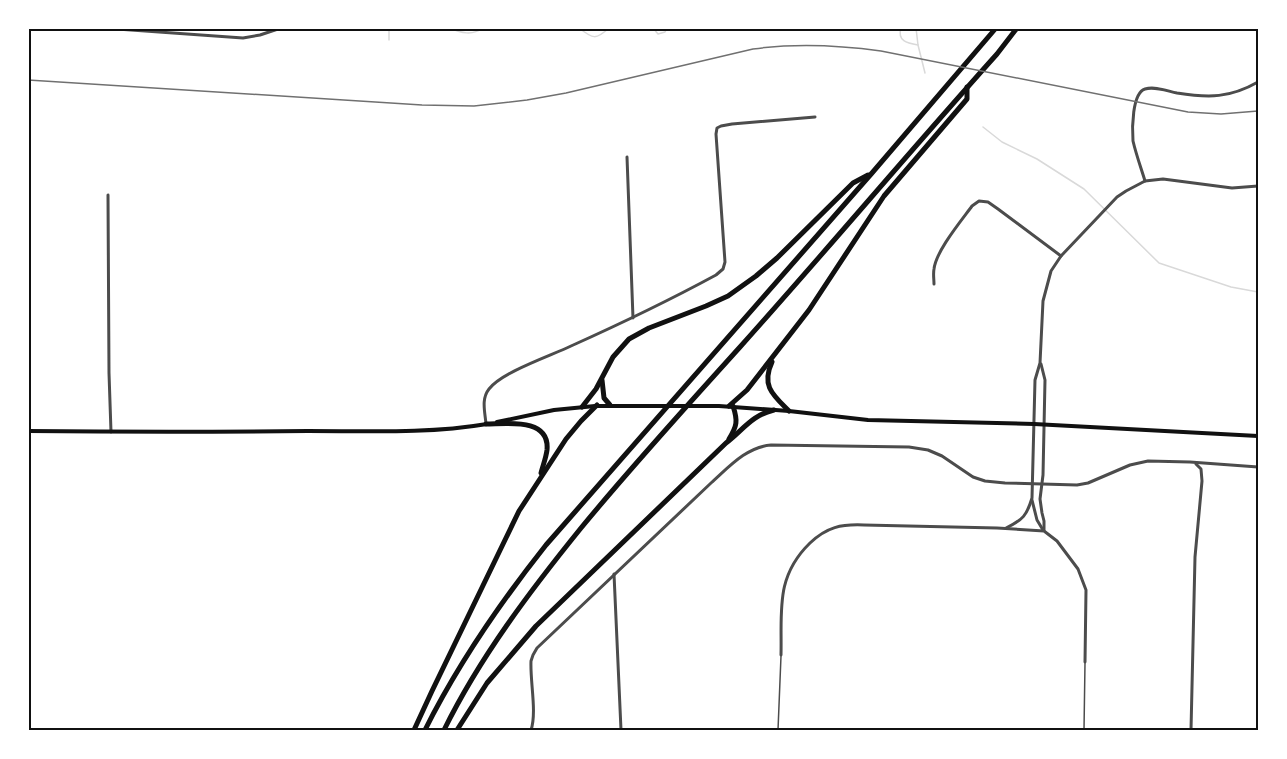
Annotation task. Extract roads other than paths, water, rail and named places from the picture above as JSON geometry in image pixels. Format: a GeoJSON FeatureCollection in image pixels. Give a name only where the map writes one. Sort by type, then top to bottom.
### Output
{"type":"FeatureCollection","features":[{"type":"Feature","properties":{"kind":"highway"},"geometry":{"type":"LineString","coordinates":[[425,730],[481,634],[546,545],[981,48],[996,28]]}},
{"type":"Feature","properties":{"kind":"highway"},"geometry":{"type":"LineString","coordinates":[[444,730],[501,633],[575,536],[619,483],[997,54],[1017,28]]}},
{"type":"Feature","properties":{"kind":"highway"},"geometry":{"type":"LineString","coordinates":[[726,443],[736,426],[736,414],[731,406],[747,390],[809,310],[884,196],[967,99],[967,87]]}},
{"type":"Feature","properties":{"kind":"highway"},"geometry":{"type":"LineString","coordinates":[[582,406],[594,392],[613,357],[629,339],[649,328],[728,296],[777,258],[853,183],[872,173]]}},
{"type":"Feature","properties":{"kind":"highway"},"geometry":{"type":"LineString","coordinates":[[775,355],[767,380],[774,395],[789,411]]}},
{"type":"Feature","properties":{"kind":"highway"},"geometry":{"type":"LineString","coordinates":[[602,378],[604,398],[610,405]]}},
{"type":"Feature","properties":{"kind":"highway"},"geometry":{"type":"LineString","coordinates":[[414,730],[519,511],[566,439],[597,405]]}},
{"type":"Feature","properties":{"kind":"highway"},"geometry":{"type":"LineString","coordinates":[[457,730],[488,683],[536,626],[726,443],[755,417],[774,410]]}},
{"type":"Feature","properties":{"kind":"highway"},"geometry":{"type":"LineString","coordinates":[[486,424],[529,424],[540,431],[545,436],[547,446],[540,478]]}},
{"type":"Feature","properties":{"kind":"main road"},"geometry":{"type":"LineString","coordinates":[[28,431],[435,430],[486,424],[582,406],[632,405],[731,406],[868,420],[1034,424],[1258,436]]}},
{"type":"Feature","properties":{"kind":"street"},"geometry":{"type":"LineString","coordinates":[[201,28],[201,36]]}},
{"type":"Feature","properties":{"kind":"street"},"geometry":{"type":"LineString","coordinates":[[105,29],[243,38],[281,28]]}},
{"type":"Feature","properties":{"kind":"street"},"geometry":{"type":"LineString","coordinates":[[1145,181],[1133,140],[1136,100],[1141,90],[1153,88],[1178,93],[1218,96],[1235,94],[1258,82]]}},
{"type":"Feature","properties":{"kind":"street"},"geometry":{"type":"LineString","coordinates":[[486,424],[484,402],[486,394],[497,381],[633,318],[716,275],[723,269],[725,262],[717,128],[732,124],[815,117]]}},
{"type":"Feature","properties":{"kind":"street"},"geometry":{"type":"LineString","coordinates":[[627,157],[633,318]]}},
{"type":"Feature","properties":{"kind":"street"},"geometry":{"type":"LineString","coordinates":[[1006,528],[1017,523],[1026,514],[1032,498],[1035,380],[1040,363],[1042,311],[1051,271],[1061,256],[1109,204],[1126,190],[1145,181],[1163,178],[1232,188],[1258,186]]}},
{"type":"Feature","properties":{"kind":"street"},"geometry":{"type":"LineString","coordinates":[[108,195],[111,432]]}},
{"type":"Feature","properties":{"kind":"street"},"geometry":{"type":"LineString","coordinates":[[934,284],[933,270],[940,252],[972,206],[980,201],[988,202],[1061,256]]}},
{"type":"Feature","properties":{"kind":"street"},"geometry":{"type":"LineString","coordinates":[[1040,363],[1045,380],[1040,499],[1044,531]]}},
{"type":"Feature","properties":{"kind":"street"},"geometry":{"type":"LineString","coordinates":[[531,730],[533,718],[530,670],[532,655],[545,639],[738,459],[765,446],[909,447],[942,456],[973,477],[986,481],[1033,484],[1088,483],[1130,465],[1148,461],[1258,467]]}},
{"type":"Feature","properties":{"kind":"street"},"geometry":{"type":"LineString","coordinates":[[1191,730],[1196,557],[1202,481],[1201,469],[1194,463]]}},
{"type":"Feature","properties":{"kind":"street"},"geometry":{"type":"LineString","coordinates":[[1032,498],[1037,520],[1078,569],[1086,590],[1085,662]]}},
{"type":"Feature","properties":{"kind":"street"},"geometry":{"type":"LineString","coordinates":[[782,655],[783,593],[787,576],[800,553],[826,531],[843,524],[1044,531]]}},
{"type":"Feature","properties":{"kind":"street"},"geometry":{"type":"LineString","coordinates":[[614,574],[621,730]]}},
{"type":"Feature","properties":{"kind":"lane"},"geometry":{"type":"LineString","coordinates":[[778,730],[782,655]]}},
{"type":"Feature","properties":{"kind":"lane"},"geometry":{"type":"LineString","coordinates":[[1084,730],[1085,662]]}},
{"type":"Feature","properties":{"kind":"waterway"},"geometry":{"type":"LineString","coordinates":[[389,28],[389,40]]}},
{"type":"Feature","properties":{"kind":"waterway"},"geometry":{"type":"LineString","coordinates":[[450,28],[466,33],[483,28]]}},
{"type":"Feature","properties":{"kind":"waterway"},"geometry":{"type":"LineString","coordinates":[[579,28],[594,37],[601,35],[609,28]]}},
{"type":"Feature","properties":{"kind":"waterway"},"geometry":{"type":"LineString","coordinates":[[653,28],[658,34],[665,32],[667,28]]}},
{"type":"Feature","properties":{"kind":"waterway"},"geometry":{"type":"LineString","coordinates":[[901,28],[902,39],[918,45]]}},
{"type":"Feature","properties":{"kind":"waterway"},"geometry":{"type":"LineString","coordinates":[[916,28],[925,73]]}},
{"type":"Feature","properties":{"kind":"waterway"},"geometry":{"type":"LineString","coordinates":[[983,127],[1002,142],[1037,159],[1084,189],[1159,263],[1231,287],[1258,292]]}},
{"type":"Feature","properties":{"kind":"railway"},"geometry":{"type":"LineString","coordinates":[[28,80],[422,105],[474,106],[566,93],[753,49],[817,46],[881,51],[1188,112],[1221,114],[1258,111]]}}]}
